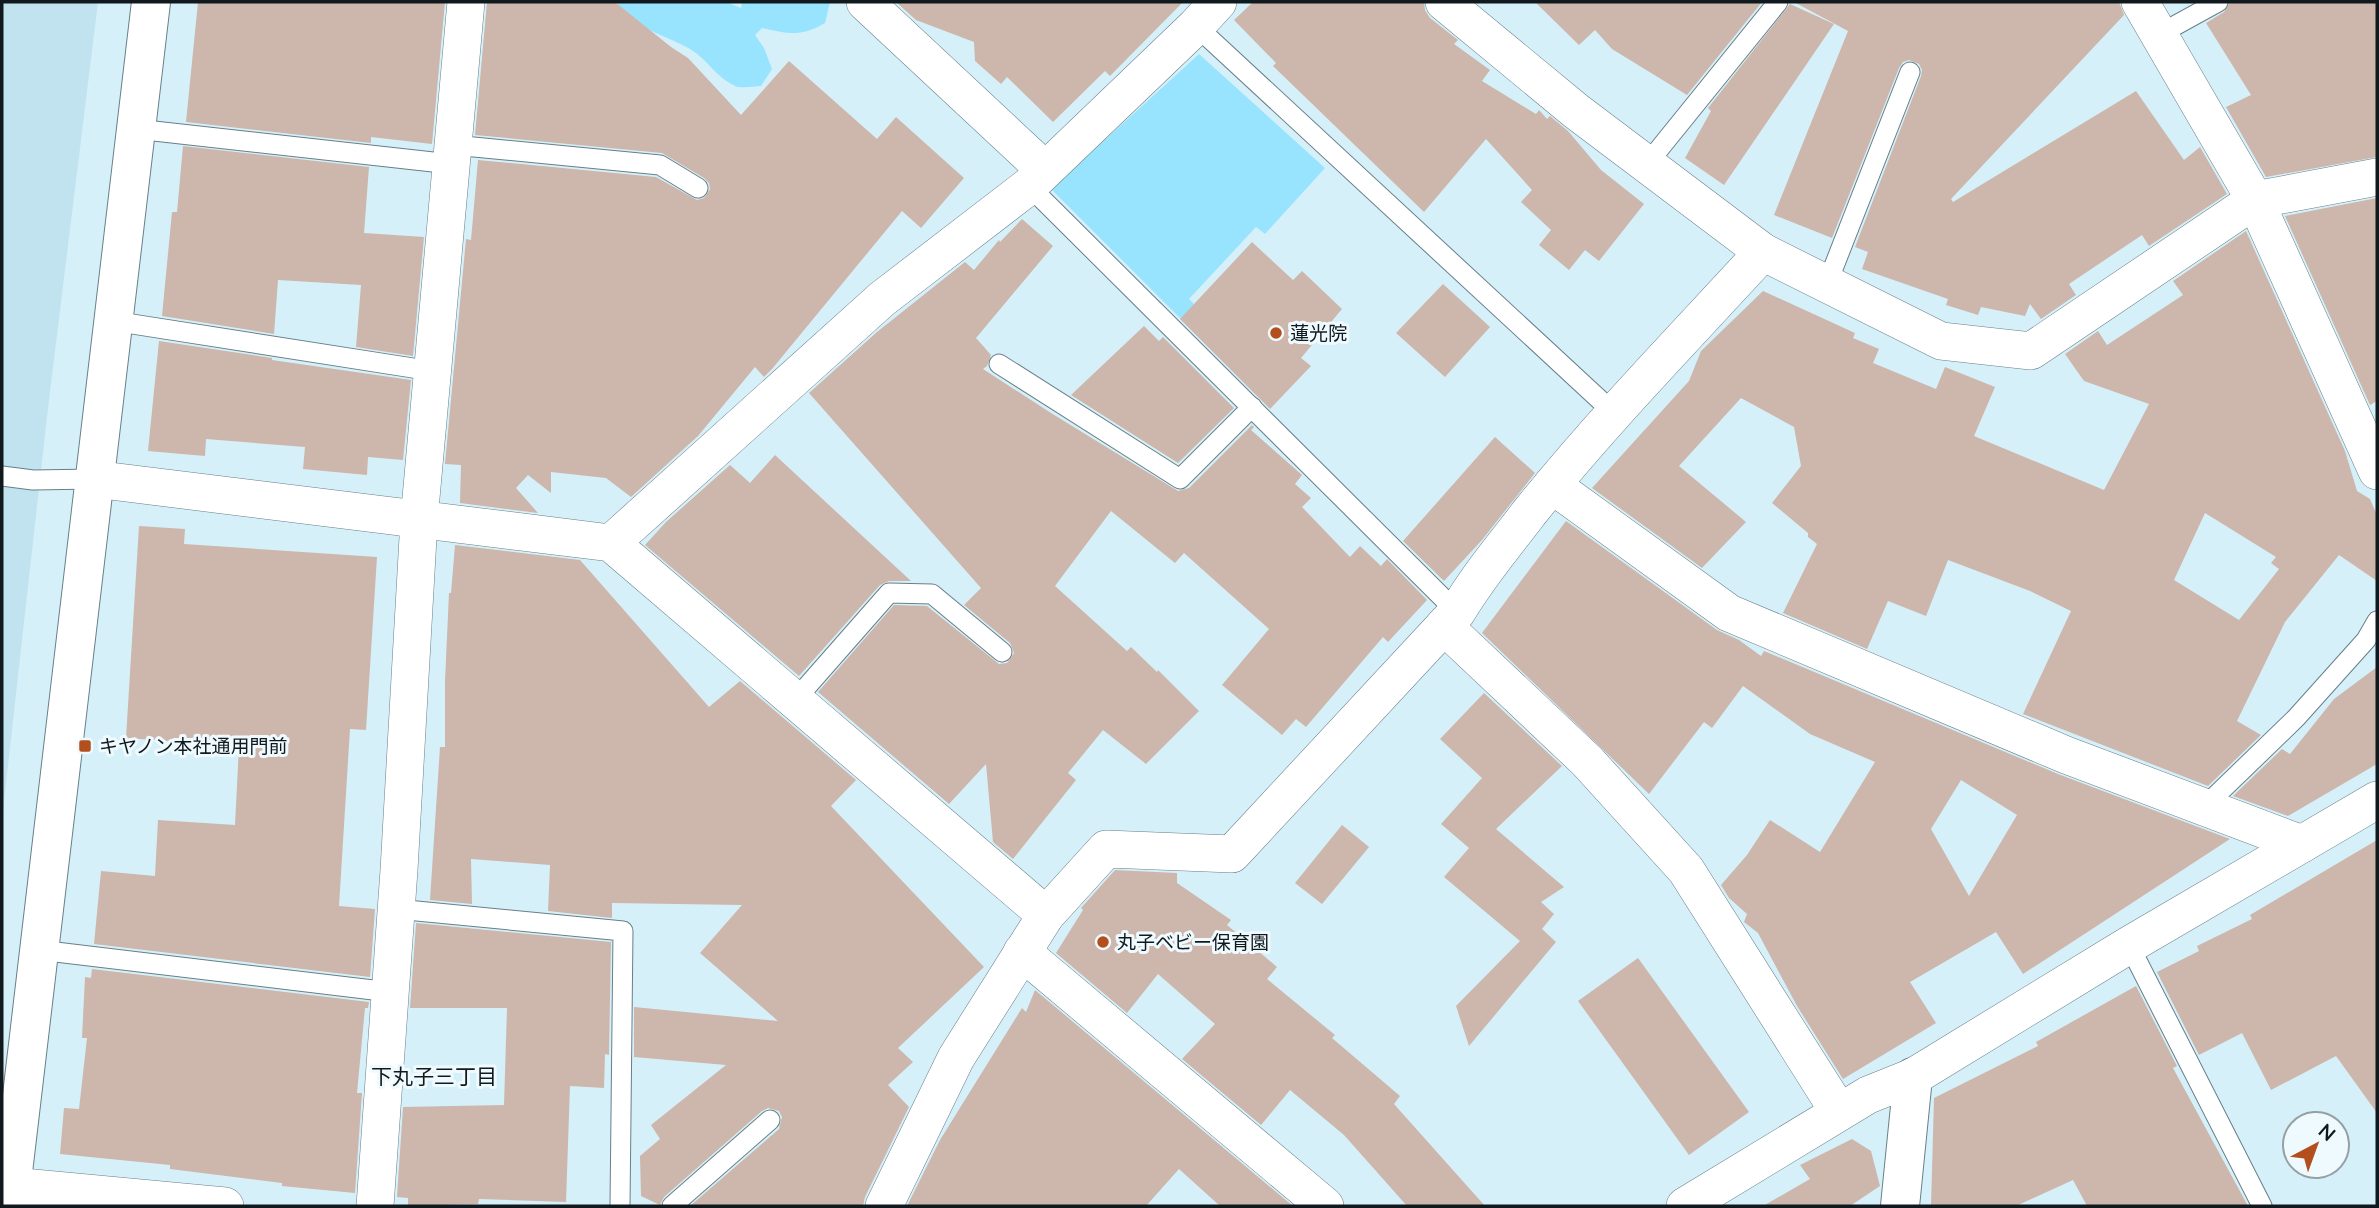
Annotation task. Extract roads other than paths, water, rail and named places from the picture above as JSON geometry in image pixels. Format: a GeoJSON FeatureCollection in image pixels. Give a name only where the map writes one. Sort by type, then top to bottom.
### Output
{"type":"FeatureCollection","features":[{"type":"Feature","properties":{"kind":"street"},"geometry":{"type":"LineString","coordinates":[[151,2],[11,1196],[225,1206]]}},
{"type":"Feature","properties":{"kind":"street"},"geometry":{"type":"LineString","coordinates":[[375,1206],[419,520],[466,2]]}},
{"type":"Feature","properties":{"kind":"street"},"geometry":{"type":"LineString","coordinates":[[864,2],[1037,178]]}},
{"type":"Feature","properties":{"kind":"street"},"geometry":{"type":"LineString","coordinates":[[1444,2],[1576,111],[1763,252],[1941,341],[2031,351],[2255,200],[2377,177]]}},
{"type":"Feature","properties":{"kind":"street"},"geometry":{"type":"LineString","coordinates":[[2140,2],[2255,200],[2377,471]]}},
{"type":"Feature","properties":{"kind":"street"},"geometry":{"type":"LineString","coordinates":[[611,543],[882,299],[1037,178],[1207,14]]}},
{"type":"Feature","properties":{"kind":"street"},"geometry":{"type":"LineString","coordinates":[[884,1206],[956,1058],[1046,915],[1106,849],[1232,853],[1451,619],[1473,585],[1552,485],[1763,252]]}},
{"type":"Feature","properties":{"kind":"street"},"geometry":{"type":"LineString","coordinates":[[94,479],[611,543],[1046,915]]}},
{"type":"Feature","properties":{"kind":"street"},"geometry":{"type":"LineString","coordinates":[[1552,485],[1728,613],[2066,755],[2302,844]]}},
{"type":"Feature","properties":{"kind":"street"},"geometry":{"type":"LineString","coordinates":[[1451,619],[1587,761],[1686,870],[1839,1112]]}},
{"type":"Feature","properties":{"kind":"street"},"geometry":{"type":"LineString","coordinates":[[1685,1206],[1868,1095],[1913,1077],[2377,800]]}},
{"type":"Feature","properties":{"kind":"street"},"geometry":{"type":"LineString","coordinates":[[1022,952],[1325,1206]]}},
{"type":"Feature","properties":{"kind":"street"},"geometry":{"type":"LineString","coordinates":[[1900,1206],[1913,1077]]}},
{"type":"Feature","properties":{"kind":"lane"},"geometry":{"type":"LineString","coordinates":[[1647,164],[1778,2]]}},
{"type":"Feature","properties":{"kind":"lane"},"geometry":{"type":"LineString","coordinates":[[2158,34],[2218,2]]}},
{"type":"Feature","properties":{"kind":"lane"},"geometry":{"type":"LineString","coordinates":[[1207,14],[1615,413]]}},
{"type":"Feature","properties":{"kind":"lane"},"geometry":{"type":"LineString","coordinates":[[1827,284],[1910,72]]}},
{"type":"Feature","properties":{"kind":"lane"},"geometry":{"type":"LineString","coordinates":[[136,130],[452,155],[660,164],[698,188]]}},
{"type":"Feature","properties":{"kind":"lane"},"geometry":{"type":"LineString","coordinates":[[1037,178],[1451,619]]}},
{"type":"Feature","properties":{"kind":"lane"},"geometry":{"type":"LineString","coordinates":[[113,321],[432,372]]}},
{"type":"Feature","properties":{"kind":"lane"},"geometry":{"type":"LineString","coordinates":[[999,365],[1180,479],[1252,407]]}},
{"type":"Feature","properties":{"kind":"lane"},"geometry":{"type":"LineString","coordinates":[[2,476],[33,480],[94,479]]}},
{"type":"Feature","properties":{"kind":"lane"},"geometry":{"type":"LineString","coordinates":[[795,699],[890,593],[932,594],[1002,652]]}},
{"type":"Feature","properties":{"kind":"lane"},"geometry":{"type":"LineString","coordinates":[[2204,807],[2296,718],[2366,640],[2377,621]]}},
{"type":"Feature","properties":{"kind":"lane"},"geometry":{"type":"LineString","coordinates":[[396,909],[623,930],[620,1206]]}},
{"type":"Feature","properties":{"kind":"lane"},"geometry":{"type":"LineString","coordinates":[[2129,946],[2262,1206]]}},
{"type":"Feature","properties":{"kind":"lane"},"geometry":{"type":"LineString","coordinates":[[39,950],[390,992]]}},
{"type":"Feature","properties":{"kind":"lane"},"geometry":{"type":"LineString","coordinates":[[673,1206],[770,1120]]}},
{"type":"Feature","properties":{"kind":"place","name":"蓮光院"},"geometry":{"type":"Point","coordinates":[1276,333]}},
{"type":"Feature","properties":{"kind":"place","name":"キヤノン本社通用門前"},"geometry":{"type":"Point","coordinates":[85,746]}},
{"type":"Feature","properties":{"kind":"place","name":"丸子ベビー保育園"},"geometry":{"type":"Point","coordinates":[1103,942]}},
{"type":"Feature","properties":{"kind":"district","name":"下丸子三丁目"},"geometry":{"type":"Point","coordinates":[434,1077]}}]}
